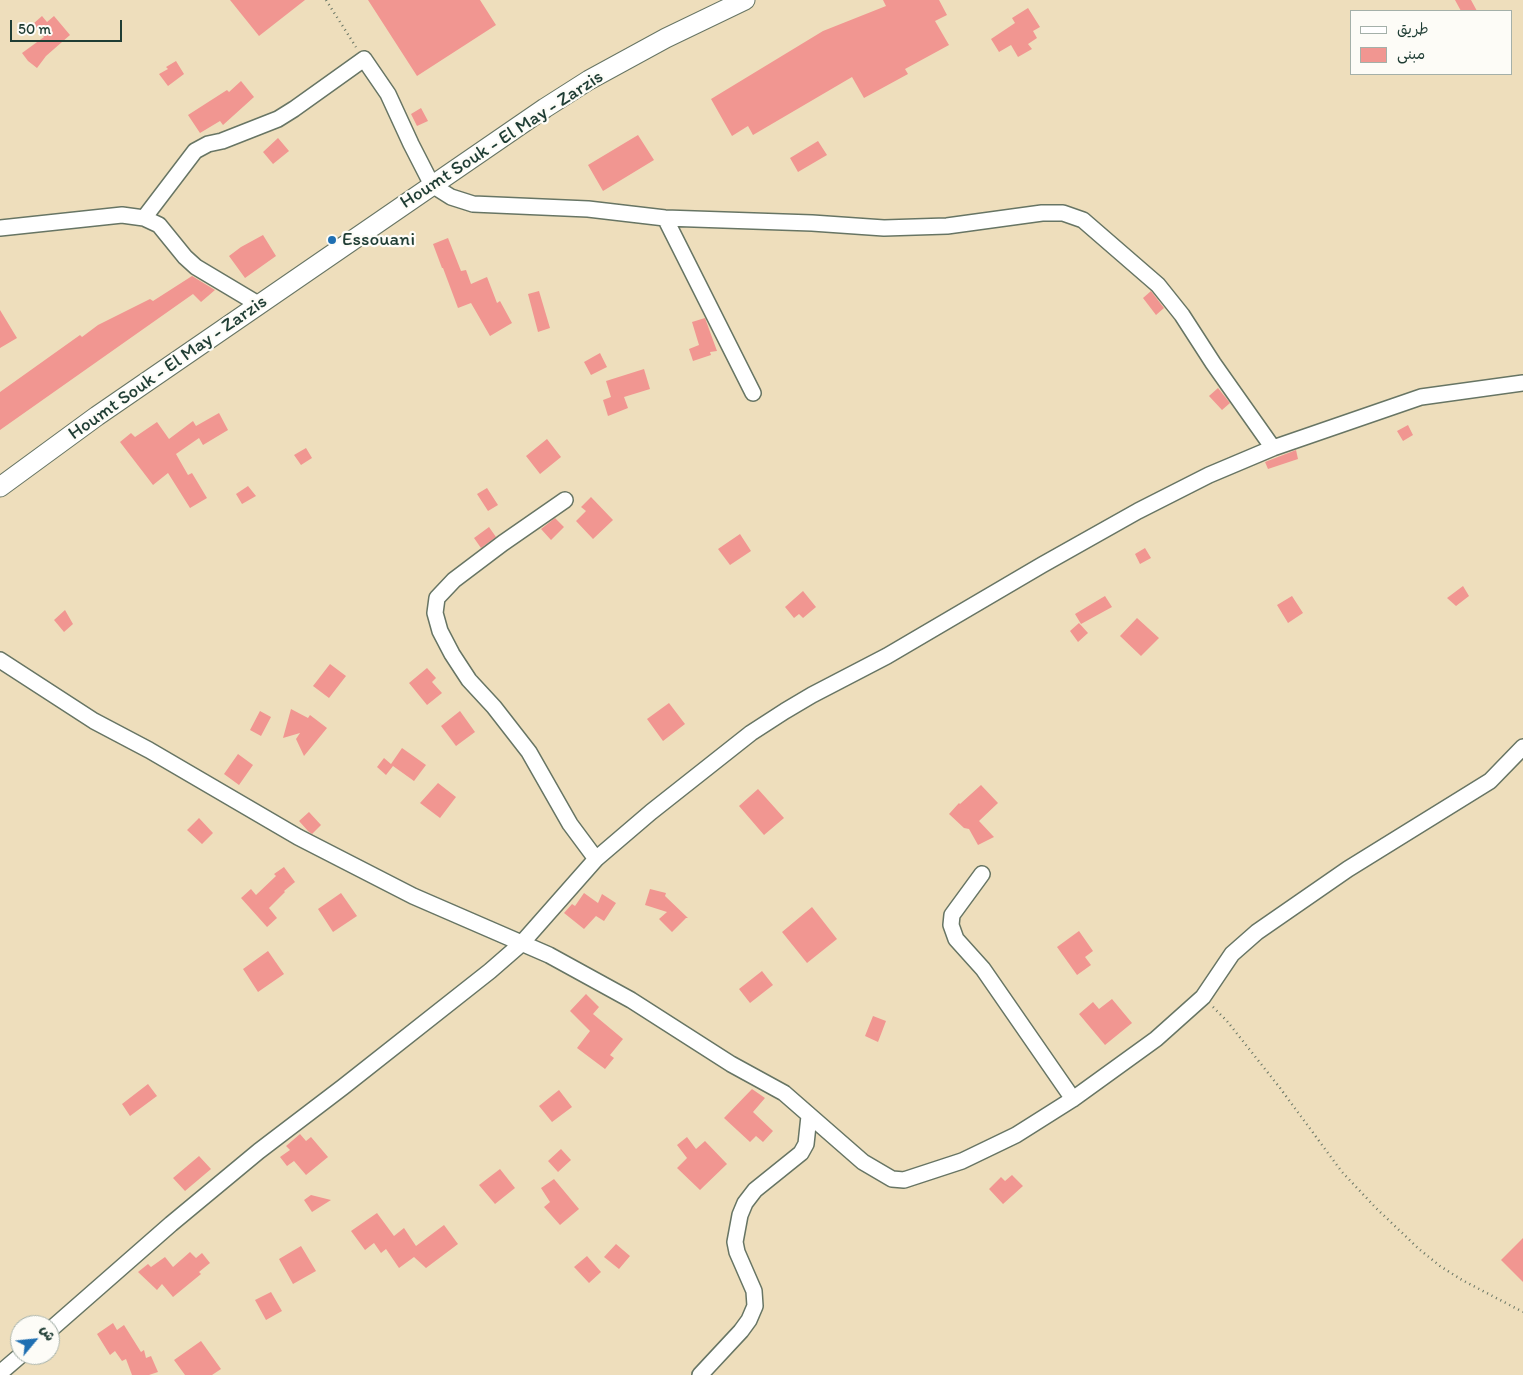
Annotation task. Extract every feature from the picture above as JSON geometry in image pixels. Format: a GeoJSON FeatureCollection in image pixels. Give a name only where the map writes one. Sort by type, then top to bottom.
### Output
{"type":"FeatureCollection","features":[{"type":"Feature","properties":{"kind":"main road","name":"Houmt Souk - El May - Zarzis"},"geometry":{"type":"LineString","coordinates":[[0,487],[97,416],[258,304],[545,108],[589,80],[666,38],[745,0]]}},
{"type":"Feature","properties":{"kind":"street"},"geometry":{"type":"LineString","coordinates":[[144,218],[195,151],[208,144],[222,141],[278,118],[294,109],[364,59],[388,94],[432,185],[451,197],[474,204],[588,209],[665,218],[812,223],[884,228],[947,226],[1042,213],[1063,213],[1084,220],[1158,285],[1182,315],[1272,448]]}},
{"type":"Feature","properties":{"kind":"street"},"geometry":{"type":"LineString","coordinates":[[0,228],[122,215],[144,218],[159,225],[185,257],[196,267],[258,304]]}},
{"type":"Feature","properties":{"kind":"street"},"geometry":{"type":"LineString","coordinates":[[665,218],[753,393]]}},
{"type":"Feature","properties":{"kind":"street"},"geometry":{"type":"LineString","coordinates":[[60,1321],[170,1224],[259,1150],[343,1087],[490,971],[521,944],[596,859],[651,812],[751,733],[812,695],[887,656],[1042,565],[1138,511],[1209,475],[1272,448],[1420,397],[1523,383]]}},
{"type":"Feature","properties":{"kind":"street"},"geometry":{"type":"LineString","coordinates":[[565,500],[454,580],[437,598],[435,613],[440,631],[469,680],[494,707],[529,752],[570,824],[596,859]]}},
{"type":"Feature","properties":{"kind":"street"},"geometry":{"type":"LineString","coordinates":[[0,660],[94,721],[298,837],[413,896],[549,955],[631,1000],[731,1064],[784,1093],[863,1162],[892,1179],[904,1180],[962,1160],[1016,1135],[1073,1098],[1156,1039],[1203,997],[1232,954],[1257,932],[1348,869],[1490,781],[1523,747]]}},
{"type":"Feature","properties":{"kind":"street"},"geometry":{"type":"LineString","coordinates":[[982,874],[952,915],[951,925],[956,939],[983,969],[1073,1098]]}},
{"type":"Feature","properties":{"kind":"street"},"geometry":{"type":"LineString","coordinates":[[700,1375],[741,1331],[749,1320],[754,1306],[754,1291],[737,1252],[735,1242],[740,1215],[745,1203],[755,1190],[801,1153],[806,1144],[809,1116]]}},
{"type":"Feature","properties":{"kind":"street"},"geometry":{"type":"LineString","coordinates":[[0,1374],[10,1365]]}},
{"type":"Feature","properties":{"kind":"path"},"geometry":{"type":"LineString","coordinates":[[326,0],[364,59]]}},
{"type":"Feature","properties":{"kind":"path"},"geometry":{"type":"LineString","coordinates":[[1203,997],[1239,1036],[1342,1172],[1376,1208],[1419,1249],[1440,1266],[1462,1280],[1523,1312]]}},
{"type":"Feature","properties":{"kind":"building"},"geometry":{"type":"Polygon","coordinates":[[[230,0],[305,0],[259,36],[230,0]]]}},
{"type":"Feature","properties":{"kind":"building"},"geometry":{"type":"Polygon","coordinates":[[[368,0],[480,0],[496,25],[417,76],[368,0]]]}},
{"type":"Feature","properties":{"kind":"building"},"geometry":{"type":"Polygon","coordinates":[[[883,0],[939,0],[947,15],[935,21],[949,45],[905,69],[908,74],[864,98],[852,77],[753,135],[748,126],[732,136],[711,99],[823,31],[886,6],[883,0]]]}},
{"type":"Feature","properties":{"kind":"building"},"geometry":{"type":"Polygon","coordinates":[[[1455,0],[1471,0],[1476,10],[1460,10],[1455,0]]]}},
{"type":"Feature","properties":{"kind":"building"},"geometry":{"type":"Polygon","coordinates":[[[1028,8],[1040,27],[1033,31],[1037,38],[1028,44],[1032,49],[1018,57],[1011,45],[999,52],[991,39],[1015,23],[1012,18],[1028,8]]]}},
{"type":"Feature","properties":{"kind":"building"},"geometry":{"type":"Polygon","coordinates":[[[42,16],[47,22],[54,16],[70,35],[46,56],[37,68],[22,53],[44,37],[33,24],[42,16]]]}},
{"type":"Feature","properties":{"kind":"building"},"geometry":{"type":"Polygon","coordinates":[[[176,61],[184,74],[168,86],[159,74],[176,61]]]}},
{"type":"Feature","properties":{"kind":"building"},"geometry":{"type":"Polygon","coordinates":[[[241,81],[254,97],[223,125],[220,121],[200,133],[188,115],[227,90],[229,92],[241,81]]]}},
{"type":"Feature","properties":{"kind":"building"},"geometry":{"type":"Polygon","coordinates":[[[421,108],[428,121],[417,126],[411,114],[421,108]]]}},
{"type":"Feature","properties":{"kind":"building"},"geometry":{"type":"Polygon","coordinates":[[[638,135],[654,160],[603,191],[588,165],[638,135]]]}},
{"type":"Feature","properties":{"kind":"building"},"geometry":{"type":"Polygon","coordinates":[[[278,138],[289,151],[273,164],[263,152],[278,138]]]}},
{"type":"Feature","properties":{"kind":"building"},"geometry":{"type":"Polygon","coordinates":[[[818,141],[827,155],[798,172],[790,158],[818,141]]]}},
{"type":"Feature","properties":{"kind":"building"},"geometry":{"type":"Polygon","coordinates":[[[263,235],[276,256],[245,278],[229,256],[263,235]]]}},
{"type":"Feature","properties":{"kind":"building"},"geometry":{"type":"Polygon","coordinates":[[[448,238],[461,271],[466,270],[471,284],[487,277],[497,303],[500,301],[512,323],[490,336],[471,303],[458,308],[433,244],[448,238]]]}},
{"type":"Feature","properties":{"kind":"building"},"geometry":{"type":"Polygon","coordinates":[[[192,276],[215,290],[201,302],[193,294],[0,430],[0,392],[80,335],[82,337],[98,325],[150,299],[153,301],[192,276]]]}},
{"type":"Feature","properties":{"kind":"building"},"geometry":{"type":"Polygon","coordinates":[[[539,291],[550,328],[538,332],[528,294],[539,291]]]}},
{"type":"Feature","properties":{"kind":"building"},"geometry":{"type":"Polygon","coordinates":[[[1151,291],[1164,308],[1156,315],[1143,298],[1151,291]]]}},
{"type":"Feature","properties":{"kind":"building"},"geometry":{"type":"Polygon","coordinates":[[[0,310],[17,338],[0,348],[0,310]]]}},
{"type":"Feature","properties":{"kind":"building"},"geometry":{"type":"Polygon","coordinates":[[[705,318],[717,351],[710,352],[711,355],[693,361],[689,349],[699,345],[692,322],[705,318]]]}},
{"type":"Feature","properties":{"kind":"building"},"geometry":{"type":"Polygon","coordinates":[[[600,353],[607,367],[591,375],[584,362],[600,353]]]}},
{"type":"Feature","properties":{"kind":"building"},"geometry":{"type":"Polygon","coordinates":[[[644,369],[650,389],[624,397],[628,408],[608,416],[603,400],[611,397],[606,381],[644,369]]]}},
{"type":"Feature","properties":{"kind":"building"},"geometry":{"type":"Polygon","coordinates":[[[1218,388],[1230,403],[1222,410],[1209,396],[1218,388]]]}},
{"type":"Feature","properties":{"kind":"building"},"geometry":{"type":"Polygon","coordinates":[[[219,413],[228,430],[203,445],[199,438],[176,454],[188,475],[192,473],[207,498],[190,508],[168,473],[153,485],[120,442],[131,433],[135,437],[157,422],[169,439],[193,421],[196,426],[219,413]]]}},
{"type":"Feature","properties":{"kind":"building"},"geometry":{"type":"Polygon","coordinates":[[[1408,425],[1413,435],[1403,441],[1397,431],[1408,425]]]}},
{"type":"Feature","properties":{"kind":"building"},"geometry":{"type":"Polygon","coordinates":[[[547,439],[561,457],[540,474],[526,456],[547,439]]]}},
{"type":"Feature","properties":{"kind":"building"},"geometry":{"type":"Polygon","coordinates":[[[306,448],[312,458],[301,465],[294,455],[306,448]]]}},
{"type":"Feature","properties":{"kind":"building"},"geometry":{"type":"Polygon","coordinates":[[[1296,450],[1298,459],[1268,469],[1265,462],[1296,450]]]}},
{"type":"Feature","properties":{"kind":"building"},"geometry":{"type":"Polygon","coordinates":[[[248,486],[256,496],[242,504],[236,494],[248,486]]]}},
{"type":"Feature","properties":{"kind":"building"},"geometry":{"type":"Polygon","coordinates":[[[487,488],[498,505],[488,511],[477,494],[487,488]]]}},
{"type":"Feature","properties":{"kind":"building"},"geometry":{"type":"Polygon","coordinates":[[[591,497],[613,520],[593,539],[576,521],[586,511],[581,507],[591,497]]]}},
{"type":"Feature","properties":{"kind":"building"},"geometry":{"type":"Polygon","coordinates":[[[555,518],[564,527],[551,540],[541,529],[555,518]]]}},
{"type":"Feature","properties":{"kind":"building"},"geometry":{"type":"Polygon","coordinates":[[[489,527],[496,537],[481,548],[474,538],[489,527]]]}},
{"type":"Feature","properties":{"kind":"building"},"geometry":{"type":"Polygon","coordinates":[[[740,534],[751,551],[730,565],[718,549],[740,534]]]}},
{"type":"Feature","properties":{"kind":"building"},"geometry":{"type":"Polygon","coordinates":[[[1145,548],[1151,558],[1140,564],[1135,554],[1145,548]]]}},
{"type":"Feature","properties":{"kind":"building"},"geometry":{"type":"Polygon","coordinates":[[[1463,586],[1469,596],[1456,606],[1447,598],[1463,586]]]}},
{"type":"Feature","properties":{"kind":"building"},"geometry":{"type":"Polygon","coordinates":[[[803,591],[816,607],[803,618],[799,614],[794,618],[785,607],[803,591]]]}},
{"type":"Feature","properties":{"kind":"building"},"geometry":{"type":"Polygon","coordinates":[[[1105,596],[1112,607],[1081,624],[1075,614],[1105,596]]]}},
{"type":"Feature","properties":{"kind":"building"},"geometry":{"type":"Polygon","coordinates":[[[1292,596],[1303,613],[1288,623],[1277,605],[1292,596]]]}},
{"type":"Feature","properties":{"kind":"building"},"geometry":{"type":"Polygon","coordinates":[[[65,610],[73,624],[64,632],[54,620],[65,610]]]}},
{"type":"Feature","properties":{"kind":"building"},"geometry":{"type":"Polygon","coordinates":[[[1137,618],[1159,638],[1141,656],[1120,636],[1137,618]]]}},
{"type":"Feature","properties":{"kind":"building"},"geometry":{"type":"Polygon","coordinates":[[[1079,623],[1088,633],[1078,642],[1070,631],[1079,623]]]}},
{"type":"Feature","properties":{"kind":"building"},"geometry":{"type":"Polygon","coordinates":[[[330,664],[346,676],[329,698],[313,686],[330,664]]]}},
{"type":"Feature","properties":{"kind":"building"},"geometry":{"type":"Polygon","coordinates":[[[427,668],[436,678],[432,682],[442,693],[427,705],[409,683],[427,668]]]}},
{"type":"Feature","properties":{"kind":"building"},"geometry":{"type":"Polygon","coordinates":[[[669,703],[685,724],[663,741],[647,719],[669,703]]]}},
{"type":"Feature","properties":{"kind":"building"},"geometry":{"type":"Polygon","coordinates":[[[291,709],[308,718],[310,715],[327,728],[304,756],[296,739],[300,733],[283,738],[291,709]]]}},
{"type":"Feature","properties":{"kind":"building"},"geometry":{"type":"Polygon","coordinates":[[[260,711],[271,717],[261,736],[250,730],[260,711]]]}},
{"type":"Feature","properties":{"kind":"building"},"geometry":{"type":"Polygon","coordinates":[[[460,711],[475,732],[456,746],[441,726],[460,711]]]}},
{"type":"Feature","properties":{"kind":"building"},"geometry":{"type":"Polygon","coordinates":[[[402,748],[426,765],[414,781],[393,766],[386,775],[377,767],[384,758],[391,764],[402,748]]]}},
{"type":"Feature","properties":{"kind":"building"},"geometry":{"type":"Polygon","coordinates":[[[238,754],[253,765],[239,785],[224,774],[238,754]]]}},
{"type":"Feature","properties":{"kind":"building"},"geometry":{"type":"Polygon","coordinates":[[[438,783],[456,797],[440,818],[420,803],[438,783]]]}},
{"type":"Feature","properties":{"kind":"building"},"geometry":{"type":"Polygon","coordinates":[[[981,785],[998,803],[979,821],[994,837],[978,845],[969,829],[964,828],[949,814],[981,785]]]}},
{"type":"Feature","properties":{"kind":"building"},"geometry":{"type":"Polygon","coordinates":[[[758,789],[784,818],[764,835],[739,806],[758,789]]]}},
{"type":"Feature","properties":{"kind":"building"},"geometry":{"type":"Polygon","coordinates":[[[309,812],[321,825],[312,834],[299,821],[309,812]]]}},
{"type":"Feature","properties":{"kind":"building"},"geometry":{"type":"Polygon","coordinates":[[[199,818],[213,833],[202,844],[187,830],[199,818]]]}},
{"type":"Feature","properties":{"kind":"building"},"geometry":{"type":"Polygon","coordinates":[[[284,867],[295,882],[269,908],[277,918],[267,927],[241,898],[251,889],[256,895],[276,876],[274,874],[284,867]]]}},
{"type":"Feature","properties":{"kind":"building"},"geometry":{"type":"Polygon","coordinates":[[[650,889],[666,893],[665,896],[688,918],[672,932],[659,919],[667,912],[645,905],[650,889]]]}},
{"type":"Feature","properties":{"kind":"building"},"geometry":{"type":"Polygon","coordinates":[[[341,893],[357,916],[333,932],[318,909],[341,893]]]}},
{"type":"Feature","properties":{"kind":"building"},"geometry":{"type":"Polygon","coordinates":[[[584,893],[598,903],[602,894],[616,903],[604,921],[596,916],[584,929],[564,913],[572,904],[575,906],[584,893]]]}},
{"type":"Feature","properties":{"kind":"building"},"geometry":{"type":"Polygon","coordinates":[[[812,907],[837,939],[807,963],[782,932],[812,907]]]}},
{"type":"Feature","properties":{"kind":"building"},"geometry":{"type":"Polygon","coordinates":[[[1079,931],[1093,951],[1085,957],[1091,965],[1077,975],[1057,947],[1079,931]]]}},
{"type":"Feature","properties":{"kind":"building"},"geometry":{"type":"Polygon","coordinates":[[[268,951],[284,974],[258,992],[243,969],[268,951]]]}},
{"type":"Feature","properties":{"kind":"building"},"geometry":{"type":"Polygon","coordinates":[[[762,971],[773,985],[750,1003],[739,989],[762,971]]]}},
{"type":"Feature","properties":{"kind":"building"},"geometry":{"type":"Polygon","coordinates":[[[586,994],[599,1007],[593,1014],[623,1039],[610,1055],[614,1058],[605,1069],[577,1048],[590,1031],[570,1011],[586,994]]]}},
{"type":"Feature","properties":{"kind":"building"},"geometry":{"type":"Polygon","coordinates":[[[1112,999],[1132,1023],[1105,1045],[1079,1014],[1093,1002],[1099,1009],[1112,999]]]}},
{"type":"Feature","properties":{"kind":"building"},"geometry":{"type":"Polygon","coordinates":[[[873,1016],[886,1021],[878,1042],[865,1036],[873,1016]]]}},
{"type":"Feature","properties":{"kind":"building"},"geometry":{"type":"Polygon","coordinates":[[[148,1084],[157,1096],[130,1116],[122,1104],[148,1084]]]}},
{"type":"Feature","properties":{"kind":"building"},"geometry":{"type":"Polygon","coordinates":[[[752,1089],[765,1098],[753,1112],[773,1131],[763,1142],[756,1136],[750,1142],[724,1118],[752,1089]]]}},
{"type":"Feature","properties":{"kind":"building"},"geometry":{"type":"Polygon","coordinates":[[[559,1090],[572,1107],[552,1122],[539,1106],[559,1090]]]}},
{"type":"Feature","properties":{"kind":"building"},"geometry":{"type":"Polygon","coordinates":[[[300,1134],[306,1141],[311,1137],[328,1157],[306,1175],[294,1161],[287,1166],[280,1157],[290,1150],[286,1146],[300,1134]]]}},
{"type":"Feature","properties":{"kind":"building"},"geometry":{"type":"Polygon","coordinates":[[[687,1137],[696,1149],[705,1141],[727,1164],[700,1190],[677,1168],[687,1158],[677,1145],[687,1137]]]}},
{"type":"Feature","properties":{"kind":"building"},"geometry":{"type":"Polygon","coordinates":[[[561,1149],[571,1160],[558,1172],[548,1161],[561,1149]]]}},
{"type":"Feature","properties":{"kind":"building"},"geometry":{"type":"Polygon","coordinates":[[[199,1156],[211,1169],[185,1191],[173,1178],[199,1156]]]}},
{"type":"Feature","properties":{"kind":"building"},"geometry":{"type":"Polygon","coordinates":[[[500,1169],[515,1188],[495,1204],[479,1185],[500,1169]]]}},
{"type":"Feature","properties":{"kind":"building"},"geometry":{"type":"Polygon","coordinates":[[[1012,1175],[1023,1186],[1003,1204],[989,1189],[1001,1177],[1005,1181],[1012,1175]]]}},
{"type":"Feature","properties":{"kind":"building"},"geometry":{"type":"Polygon","coordinates":[[[554,1179],[579,1209],[560,1225],[544,1207],[550,1202],[541,1188],[554,1179]]]}},
{"type":"Feature","properties":{"kind":"building"},"geometry":{"type":"Polygon","coordinates":[[[311,1195],[331,1200],[312,1212],[304,1200],[311,1195]]]}},
{"type":"Feature","properties":{"kind":"building"},"geometry":{"type":"Polygon","coordinates":[[[377,1213],[394,1236],[404,1228],[416,1246],[444,1225],[458,1244],[426,1268],[414,1257],[399,1268],[386,1249],[381,1253],[374,1243],[365,1250],[351,1231],[377,1213]]]}},
{"type":"Feature","properties":{"kind":"building"},"geometry":{"type":"Polygon","coordinates":[[[1523,1238],[1523,1282],[1501,1260],[1523,1238]]]}},
{"type":"Feature","properties":{"kind":"building"},"geometry":{"type":"Polygon","coordinates":[[[616,1244],[630,1256],[619,1269],[604,1257],[616,1244]]]}},
{"type":"Feature","properties":{"kind":"building"},"geometry":{"type":"Polygon","coordinates":[[[301,1246],[316,1271],[293,1284],[279,1259],[301,1246]]]}},
{"type":"Feature","properties":{"kind":"building"},"geometry":{"type":"Polygon","coordinates":[[[190,1252],[196,1258],[202,1253],[210,1263],[199,1272],[201,1274],[173,1297],[162,1284],[157,1290],[138,1272],[148,1264],[151,1267],[165,1257],[173,1267],[190,1252]]]}},
{"type":"Feature","properties":{"kind":"building"},"geometry":{"type":"Polygon","coordinates":[[[587,1256],[601,1272],[589,1283],[574,1267],[587,1256]]]}},
{"type":"Feature","properties":{"kind":"building"},"geometry":{"type":"Polygon","coordinates":[[[271,1292],[282,1311],[266,1320],[255,1300],[271,1292]]]}},
{"type":"Feature","properties":{"kind":"building"},"geometry":{"type":"Polygon","coordinates":[[[113,1323],[117,1330],[124,1325],[141,1352],[144,1350],[146,1358],[151,1356],[158,1372],[149,1375],[132,1375],[126,1359],[122,1361],[115,1351],[110,1355],[97,1334],[113,1323]]]}},
{"type":"Feature","properties":{"kind":"building"},"geometry":{"type":"Polygon","coordinates":[[[201,1341],[221,1369],[212,1375],[185,1375],[174,1360],[201,1341]]]}},
{"type":"Feature","properties":{"kind":"place","name":"Essouani"},"geometry":{"type":"Point","coordinates":[332,240]}}]}
